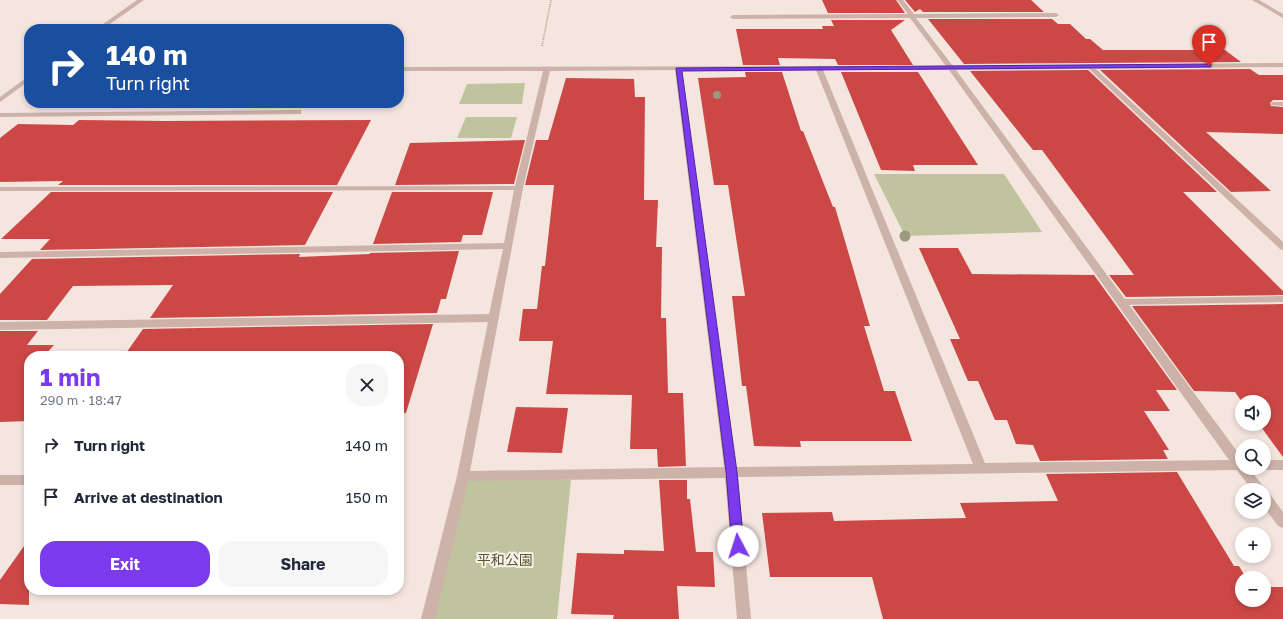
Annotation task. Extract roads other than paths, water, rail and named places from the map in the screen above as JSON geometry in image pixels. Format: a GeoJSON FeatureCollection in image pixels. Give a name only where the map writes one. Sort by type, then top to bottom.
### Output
{"type":"FeatureCollection","features":[{"type":"Feature","properties":{"kind":"street"},"geometry":{"type":"LineString","coordinates":[[106,24],[141,0]]}},
{"type":"Feature","properties":{"kind":"street"},"geometry":{"type":"LineString","coordinates":[[900,0],[1235,456]]}},
{"type":"Feature","properties":{"kind":"street"},"geometry":{"type":"LineString","coordinates":[[1256,0],[1283,16]]}},
{"type":"Feature","properties":{"kind":"street"},"geometry":{"type":"LineString","coordinates":[[733,17],[1056,15]]}},
{"type":"Feature","properties":{"kind":"street"},"geometry":{"type":"LineString","coordinates":[[404,69],[819,69],[1283,65]]}},
{"type":"Feature","properties":{"kind":"street"},"geometry":{"type":"LineString","coordinates":[[1091,67],[1283,247]]}},
{"type":"Feature","properties":{"kind":"street"},"geometry":{"type":"LineString","coordinates":[[428,619],[463,476],[519,188],[548,68]]}},
{"type":"Feature","properties":{"kind":"street"},"geometry":{"type":"LineString","coordinates":[[678,69],[731,472],[744,619]]}},
{"type":"Feature","properties":{"kind":"street"},"geometry":{"type":"LineString","coordinates":[[819,69],[981,469]]}},
{"type":"Feature","properties":{"kind":"street"},"geometry":{"type":"LineString","coordinates":[[0,100],[24,82]]}},
{"type":"Feature","properties":{"kind":"street"},"geometry":{"type":"LineString","coordinates":[[1273,104],[1283,104]]}},
{"type":"Feature","properties":{"kind":"street"},"geometry":{"type":"LineString","coordinates":[[0,114],[298,112]]}},
{"type":"Feature","properties":{"kind":"street"},"geometry":{"type":"LineString","coordinates":[[0,189],[519,188]]}},
{"type":"Feature","properties":{"kind":"street"},"geometry":{"type":"LineString","coordinates":[[0,255],[508,246]]}},
{"type":"Feature","properties":{"kind":"street"},"geometry":{"type":"LineString","coordinates":[[1122,302],[1283,299]]}},
{"type":"Feature","properties":{"kind":"street"},"geometry":{"type":"LineString","coordinates":[[0,326],[493,318]]}},
{"type":"Feature","properties":{"kind":"street"},"geometry":{"type":"LineString","coordinates":[[1271,465],[1283,465]]}},
{"type":"Feature","properties":{"kind":"street"},"geometry":{"type":"LineString","coordinates":[[463,476],[1235,466]]}},
{"type":"Feature","properties":{"kind":"street"},"geometry":{"type":"LineString","coordinates":[[0,480],[24,480]]}},
{"type":"Feature","properties":{"kind":"street"},"geometry":{"type":"LineString","coordinates":[[1271,506],[1283,522]]}},
{"type":"Feature","properties":{"kind":"park label","name":"平和公園"},"geometry":{"type":"Point","coordinates":[505,560]}}]}
